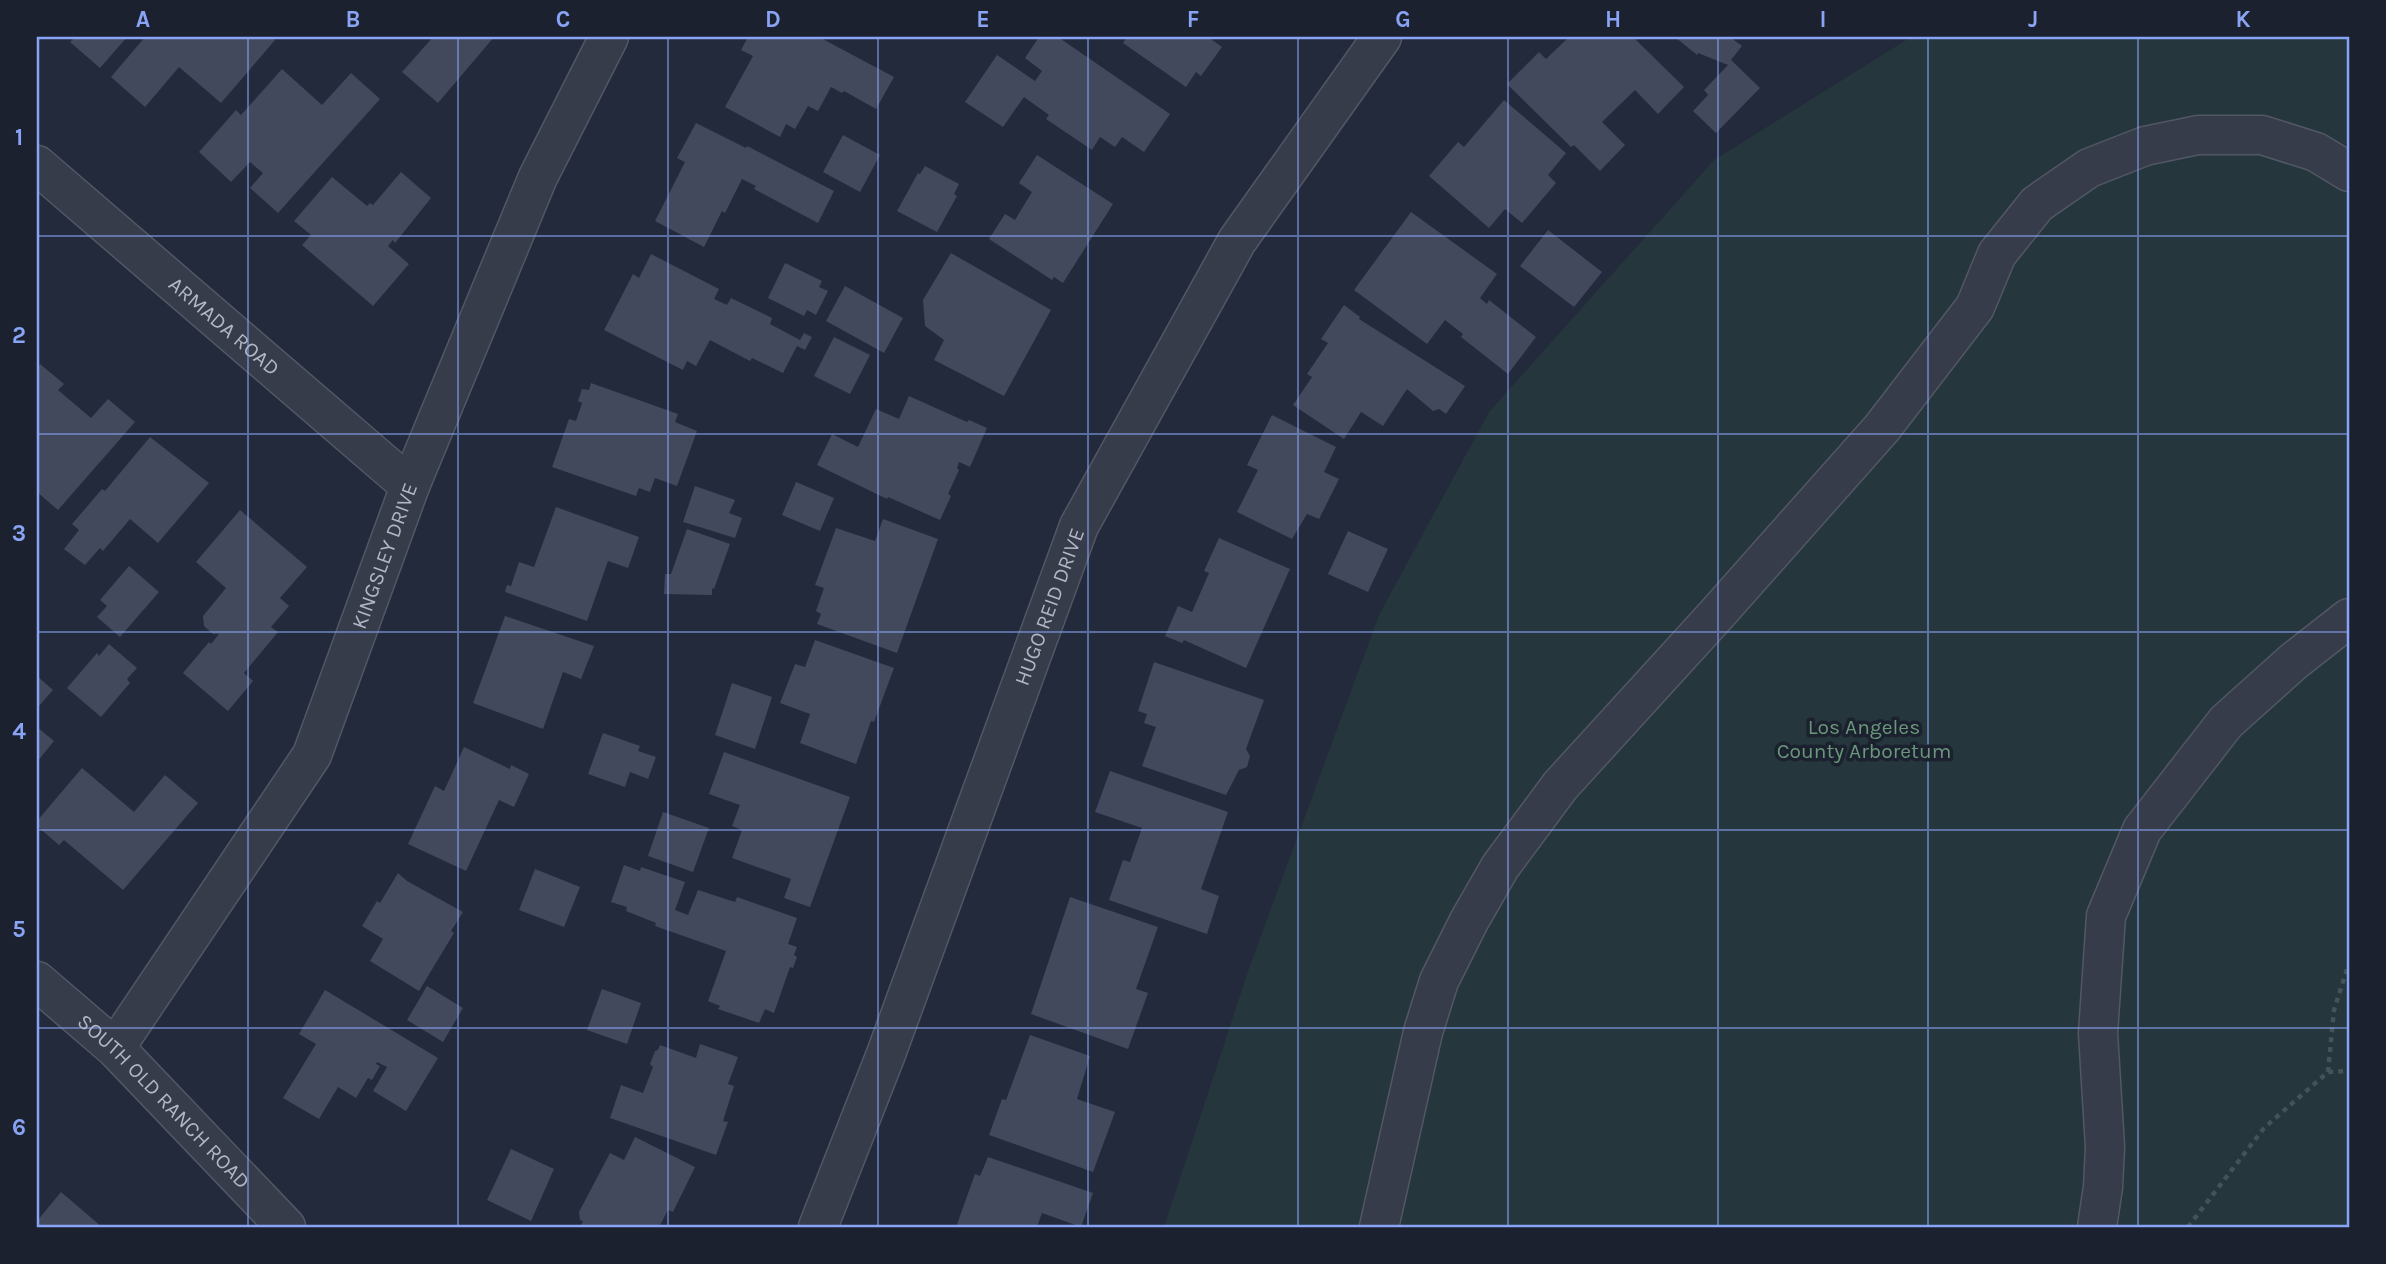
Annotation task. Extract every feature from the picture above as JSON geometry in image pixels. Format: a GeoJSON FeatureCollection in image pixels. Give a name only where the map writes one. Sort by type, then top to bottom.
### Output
{"type":"FeatureCollection","features":[{"type":"Feature","properties":{"kind":"street","name":"KINGSLEY DRIVE"},"geometry":{"type":"LineString","coordinates":[[115,1048],[312,755],[410,486],[538,177],[609,37]]}},
{"type":"Feature","properties":{"kind":"street","name":"HUGO REID DRIVE"},"geometry":{"type":"LineString","coordinates":[[818,1227],[886,1054],[1079,526],[1237,241],[1382,37]]}},
{"type":"Feature","properties":{"kind":"street"},"geometry":{"type":"LineString","coordinates":[[1380,1227],[1423,1032],[1439,981],[1500,867],[1560,786],[1882,428],[1975,307],[1997,254],[2038,204],[2089,168],[2145,146],[2198,135],[2262,135],[2316,152],[2349,172]]}},
{"type":"Feature","properties":{"kind":"street","name":"ARMADA ROAD"},"geometry":{"type":"LineString","coordinates":[[37,165],[410,486]]}},
{"type":"Feature","properties":{"kind":"street"},"geometry":{"type":"LineString","coordinates":[[2097,1227],[2105,1147],[2098,1033],[2106,916],[2136,842],[2141,830],[2226,722],[2294,661],[2349,618]]}},
{"type":"Feature","properties":{"kind":"street","name":"SOUTH OLD RANCH ROAD"},"geometry":{"type":"LineString","coordinates":[[37,981],[115,1048],[286,1227]]}},
{"type":"Feature","properties":{"kind":"path"},"geometry":{"type":"LineString","coordinates":[[2328,1072],[2334,1010],[2349,963]]}},
{"type":"Feature","properties":{"kind":"path"},"geometry":{"type":"LineString","coordinates":[[2188,1227],[2264,1128],[2328,1072],[2349,1071]]}},
{"type":"Feature","properties":{"kind":"green space","name":"Los Angeles County Arboretum"},"geometry":{"type":"Polygon","coordinates":[[[1911,37],[2349,37],[2349,1227],[1164,1227],[1248,971],[1379,615],[1489,412],[1714,160],[1911,37]]]}},
{"type":"Feature","properties":{"kind":"building"},"geometry":{"type":"Polygon","coordinates":[[[75,37],[127,37],[100,68],[70,42],[75,37]]]}},
{"type":"Feature","properties":{"kind":"building"},"geometry":{"type":"Polygon","coordinates":[[[145,37],[271,37],[275,40],[221,103],[179,67],[145,107],[111,77],[145,37]]]}},
{"type":"Feature","properties":{"kind":"building"},"geometry":{"type":"Polygon","coordinates":[[[433,37],[494,37],[438,103],[402,72],[433,37]]]}},
{"type":"Feature","properties":{"kind":"building"},"geometry":{"type":"Polygon","coordinates":[[[748,37],[819,37],[894,77],[876,109],[844,91],[842,93],[831,87],[818,111],[808,106],[795,129],[786,124],[780,137],[725,107],[753,56],[741,50],[748,37]]]}},
{"type":"Feature","properties":{"kind":"building"},"geometry":{"type":"Polygon","coordinates":[[[1039,37],[1058,37],[1170,114],[1144,152],[1122,137],[1115,147],[1100,137],[1092,150],[1046,119],[1049,115],[1024,97],[1003,127],[965,102],[997,55],[1035,81],[1042,71],[1025,58],[1039,37]]]}},
{"type":"Feature","properties":{"kind":"building"},"geometry":{"type":"Polygon","coordinates":[[[1127,37],[1208,37],[1222,47],[1201,76],[1196,72],[1186,87],[1123,43],[1127,37]]]}},
{"type":"Feature","properties":{"kind":"building"},"geometry":{"type":"Polygon","coordinates":[[[1569,37],[1633,37],[1684,87],[1658,114],[1635,90],[1602,122],[1625,145],[1600,171],[1574,145],[1571,147],[1507,84],[1539,52],[1546,59],[1569,37]]]}},
{"type":"Feature","properties":{"kind":"building"},"geometry":{"type":"Polygon","coordinates":[[[1675,37],[1730,37],[1742,46],[1731,60],[1760,88],[1716,133],[1693,111],[1708,95],[1704,90],[1728,65],[1698,53],[1697,55],[1675,37]]]}},
{"type":"Feature","properties":{"kind":"building"},"geometry":{"type":"Polygon","coordinates":[[[282,69],[322,105],[351,73],[380,99],[278,213],[250,188],[263,173],[250,162],[231,182],[199,152],[236,110],[241,115],[282,69]]]}},
{"type":"Feature","properties":{"kind":"building"},"geometry":{"type":"Polygon","coordinates":[[[1504,100],[1566,153],[1548,175],[1556,183],[1522,223],[1505,209],[1489,228],[1429,176],[1458,142],[1464,147],[1504,100]]]}},
{"type":"Feature","properties":{"kind":"building"},"geometry":{"type":"Polygon","coordinates":[[[696,123],[834,191],[818,223],[754,189],[756,186],[742,179],[704,247],[655,221],[685,162],[677,158],[696,123]]]}},
{"type":"Feature","properties":{"kind":"building"},"geometry":{"type":"Polygon","coordinates":[[[843,135],[880,155],[860,192],[823,172],[843,135]]]}},
{"type":"Feature","properties":{"kind":"building"},"geometry":{"type":"Polygon","coordinates":[[[1037,155],[1113,204],[1063,283],[1054,277],[1052,280],[989,239],[1005,214],[1015,220],[1032,192],[1019,183],[1037,155]]]}},
{"type":"Feature","properties":{"kind":"building"},"geometry":{"type":"Polygon","coordinates":[[[925,166],[959,184],[954,194],[957,196],[937,232],[897,211],[918,173],[920,174],[925,166]]]}},
{"type":"Feature","properties":{"kind":"building"},"geometry":{"type":"Polygon","coordinates":[[[401,172],[431,198],[395,243],[393,240],[388,246],[409,264],[373,306],[302,245],[311,235],[294,221],[332,177],[367,206],[370,203],[373,205],[401,172]]]}},
{"type":"Feature","properties":{"kind":"building"},"geometry":{"type":"Polygon","coordinates":[[[1411,212],[1497,274],[1480,298],[1487,304],[1489,300],[1536,337],[1508,374],[1461,337],[1463,334],[1445,320],[1427,344],[1354,290],[1411,212]]]}},
{"type":"Feature","properties":{"kind":"building"},"geometry":{"type":"Polygon","coordinates":[[[1548,230],[1602,272],[1574,307],[1520,266],[1548,230]]]}},
{"type":"Feature","properties":{"kind":"building"},"geometry":{"type":"Polygon","coordinates":[[[951,253],[1051,310],[1004,396],[934,360],[944,340],[925,326],[923,300],[951,253]]]}},
{"type":"Feature","properties":{"kind":"building"},"geometry":{"type":"Polygon","coordinates":[[[651,254],[719,289],[714,299],[727,305],[731,298],[772,318],[770,324],[800,340],[804,333],[812,337],[805,350],[797,346],[783,373],[752,358],[750,361],[710,340],[696,366],[687,361],[683,370],[604,330],[633,274],[639,278],[651,254]]]}},
{"type":"Feature","properties":{"kind":"building"},"geometry":{"type":"Polygon","coordinates":[[[785,263],[822,281],[819,287],[828,291],[816,315],[807,310],[804,316],[768,298],[785,263]]]}},
{"type":"Feature","properties":{"kind":"building"},"geometry":{"type":"Polygon","coordinates":[[[845,286],[903,318],[884,353],[826,321],[845,286]]]}},
{"type":"Feature","properties":{"kind":"building"},"geometry":{"type":"Polygon","coordinates":[[[1344,305],[1360,317],[1359,319],[1465,386],[1446,414],[1439,409],[1433,411],[1407,389],[1383,426],[1361,412],[1344,439],[1293,405],[1312,377],[1307,374],[1328,343],[1321,339],[1344,305]]]}},
{"type":"Feature","properties":{"kind":"building"},"geometry":{"type":"Polygon","coordinates":[[[834,337],[870,355],[850,394],[814,376],[834,337]]]}},
{"type":"Feature","properties":{"kind":"building"},"geometry":{"type":"Polygon","coordinates":[[[40,364],[64,384],[58,390],[91,418],[108,399],[135,422],[58,510],[37,492],[37,368],[40,364]]]}},
{"type":"Feature","properties":{"kind":"building"},"geometry":{"type":"Polygon","coordinates":[[[591,383],[678,414],[675,422],[697,431],[677,486],[655,478],[650,492],[639,488],[636,496],[552,467],[569,419],[576,421],[582,403],[578,401],[582,389],[589,390],[591,383]]]}},
{"type":"Feature","properties":{"kind":"building"},"geometry":{"type":"Polygon","coordinates":[[[909,396],[987,428],[970,467],[959,462],[959,470],[948,494],[951,496],[940,520],[888,497],[887,499],[817,465],[832,434],[858,447],[876,409],[899,419],[909,396]]]}},
{"type":"Feature","properties":{"kind":"building"},"geometry":{"type":"Polygon","coordinates":[[[1272,415],[1336,447],[1324,472],[1339,479],[1319,519],[1307,514],[1292,539],[1237,512],[1258,470],[1247,465],[1272,415]]]}},
{"type":"Feature","properties":{"kind":"building"},"geometry":{"type":"Polygon","coordinates":[[[150,437],[209,483],[158,543],[130,519],[103,551],[100,548],[85,565],[64,549],[79,530],[72,524],[102,489],[105,491],[150,437]]]}},
{"type":"Feature","properties":{"kind":"building"},"geometry":{"type":"Polygon","coordinates":[[[796,482],[834,498],[820,531],[782,515],[796,482]]]}},
{"type":"Feature","properties":{"kind":"building"},"geometry":{"type":"Polygon","coordinates":[[[695,486],[735,500],[729,513],[742,518],[735,538],[683,522],[695,486]]]}},
{"type":"Feature","properties":{"kind":"building"},"geometry":{"type":"Polygon","coordinates":[[[556,507],[639,537],[628,568],[608,561],[587,621],[505,592],[507,585],[511,586],[519,562],[534,567],[556,507]]]}},
{"type":"Feature","properties":{"kind":"building"},"geometry":{"type":"Polygon","coordinates":[[[240,510],[307,567],[280,598],[289,606],[271,627],[278,632],[244,673],[253,681],[228,711],[183,673],[219,634],[213,634],[204,626],[203,616],[226,588],[196,562],[240,510]]]}},
{"type":"Feature","properties":{"kind":"building"},"geometry":{"type":"Polygon","coordinates":[[[883,519],[938,539],[897,653],[817,624],[821,614],[816,611],[824,588],[815,585],[836,528],[875,541],[883,519]]]}},
{"type":"Feature","properties":{"kind":"building"},"geometry":{"type":"Polygon","coordinates":[[[687,529],[730,544],[714,589],[712,588],[712,595],[664,594],[665,574],[671,574],[687,529]]]}},
{"type":"Feature","properties":{"kind":"building"},"geometry":{"type":"Polygon","coordinates":[[[1348,531],[1388,549],[1368,592],[1328,574],[1348,531]]]}},
{"type":"Feature","properties":{"kind":"building"},"geometry":{"type":"Polygon","coordinates":[[[1219,538],[1290,569],[1246,668],[1184,640],[1182,643],[1165,636],[1178,606],[1192,612],[1209,573],[1204,571],[1219,538]]]}},
{"type":"Feature","properties":{"kind":"building"},"geometry":{"type":"Polygon","coordinates":[[[129,566],[159,592],[120,637],[97,617],[107,606],[100,600],[129,566]]]}},
{"type":"Feature","properties":{"kind":"building"},"geometry":{"type":"Polygon","coordinates":[[[505,616],[594,646],[581,679],[563,672],[543,729],[473,703],[505,616]]]}},
{"type":"Feature","properties":{"kind":"building"},"geometry":{"type":"Polygon","coordinates":[[[815,640],[894,668],[856,764],[800,743],[810,714],[780,703],[795,664],[805,667],[815,640]]]}},
{"type":"Feature","properties":{"kind":"building"},"geometry":{"type":"Polygon","coordinates":[[[109,644],[137,668],[127,679],[130,683],[101,717],[67,688],[97,653],[99,656],[109,644]]]}},
{"type":"Feature","properties":{"kind":"building"},"geometry":{"type":"Polygon","coordinates":[[[1154,662],[1264,700],[1246,749],[1250,756],[1247,767],[1239,770],[1226,795],[1142,766],[1156,727],[1144,723],[1147,714],[1138,711],[1154,662]]]}},
{"type":"Feature","properties":{"kind":"building"},"geometry":{"type":"Polygon","coordinates":[[[37,676],[53,690],[38,707],[37,706],[37,676]]]}},
{"type":"Feature","properties":{"kind":"building"},"geometry":{"type":"Polygon","coordinates":[[[732,683],[772,697],[755,749],[715,735],[732,683]]]}},
{"type":"Feature","properties":{"kind":"building"},"geometry":{"type":"Polygon","coordinates":[[[37,727],[54,741],[37,762],[37,727]]]}},
{"type":"Feature","properties":{"kind":"building"},"geometry":{"type":"Polygon","coordinates":[[[603,733],[640,746],[638,751],[656,757],[648,779],[630,772],[625,787],[588,774],[603,733]]]}},
{"type":"Feature","properties":{"kind":"building"},"geometry":{"type":"Polygon","coordinates":[[[464,747],[510,769],[511,765],[529,774],[514,807],[499,800],[466,871],[408,844],[435,786],[444,791],[464,747]]]}},
{"type":"Feature","properties":{"kind":"building"},"geometry":{"type":"Polygon","coordinates":[[[724,752],[850,797],[810,907],[784,898],[791,879],[732,858],[742,830],[732,826],[740,805],[709,794],[724,752]]]}},
{"type":"Feature","properties":{"kind":"building"},"geometry":{"type":"Polygon","coordinates":[[[82,768],[134,812],[165,775],[198,803],[123,890],[64,840],[59,845],[37,826],[37,821],[82,768]]]}},
{"type":"Feature","properties":{"kind":"building"},"geometry":{"type":"Polygon","coordinates":[[[1110,771],[1228,812],[1201,889],[1219,896],[1207,934],[1109,900],[1123,860],[1130,862],[1142,828],[1095,812],[1110,771]]]}},
{"type":"Feature","properties":{"kind":"building"},"geometry":{"type":"Polygon","coordinates":[[[663,812],[709,828],[693,872],[648,856],[663,812]]]}},
{"type":"Feature","properties":{"kind":"building"},"geometry":{"type":"Polygon","coordinates":[[[624,865],[640,871],[641,867],[685,882],[675,910],[688,915],[698,890],[735,902],[737,897],[797,918],[788,944],[797,947],[794,955],[797,957],[793,968],[790,967],[774,1013],[765,1009],[759,1023],[718,1009],[720,1006],[708,1001],[726,951],[655,926],[656,923],[626,911],[627,907],[611,902],[624,865]]]}},
{"type":"Feature","properties":{"kind":"building"},"geometry":{"type":"Polygon","coordinates":[[[535,869],[580,887],[564,927],[519,910],[535,869]]]}},
{"type":"Feature","properties":{"kind":"building"},"geometry":{"type":"Polygon","coordinates":[[[398,873],[407,881],[463,912],[451,931],[454,933],[419,991],[370,961],[383,939],[362,926],[398,873]]]}},
{"type":"Feature","properties":{"kind":"building"},"geometry":{"type":"Polygon","coordinates":[[[1070,897],[1158,927],[1136,989],[1148,993],[1128,1049],[1031,1014],[1070,897]]]}},
{"type":"Feature","properties":{"kind":"building"},"geometry":{"type":"Polygon","coordinates":[[[427,986],[463,1008],[443,1042],[407,1020],[427,986]]]}},
{"type":"Feature","properties":{"kind":"building"},"geometry":{"type":"Polygon","coordinates":[[[602,989],[641,1003],[627,1044],[587,1030],[602,989]]]}},
{"type":"Feature","properties":{"kind":"building"},"geometry":{"type":"Polygon","coordinates":[[[325,990],[438,1058],[406,1111],[373,1091],[387,1067],[377,1062],[380,1066],[372,1080],[368,1078],[356,1098],[338,1087],[319,1119],[283,1098],[316,1044],[299,1034],[325,990]]]}},
{"type":"Feature","properties":{"kind":"building"},"geometry":{"type":"Polygon","coordinates":[[[1030,1035],[1090,1056],[1077,1099],[1115,1112],[1093,1172],[989,1135],[1002,1099],[1006,1100],[1030,1035]]]}},
{"type":"Feature","properties":{"kind":"building"},"geometry":{"type":"Polygon","coordinates":[[[700,1044],[738,1057],[728,1084],[734,1086],[723,1121],[728,1122],[716,1155],[610,1118],[621,1085],[643,1093],[653,1067],[650,1064],[660,1045],[696,1058],[700,1044]]]}},
{"type":"Feature","properties":{"kind":"building"},"geometry":{"type":"Polygon","coordinates":[[[635,1137],[695,1167],[673,1212],[668,1210],[659,1227],[580,1227],[583,1221],[580,1220],[579,1212],[610,1153],[624,1160],[635,1137]]]}},
{"type":"Feature","properties":{"kind":"building"},"geometry":{"type":"Polygon","coordinates":[[[511,1149],[554,1169],[531,1221],[487,1200],[511,1149]]]}},
{"type":"Feature","properties":{"kind":"building"},"geometry":{"type":"Polygon","coordinates":[[[988,1157],[1093,1193],[1081,1227],[1042,1213],[1037,1227],[956,1227],[975,1174],[980,1176],[988,1157]]]}},
{"type":"Feature","properties":{"kind":"building"},"geometry":{"type":"Polygon","coordinates":[[[61,1192],[102,1227],[37,1227],[37,1221],[61,1192]]]}}]}
